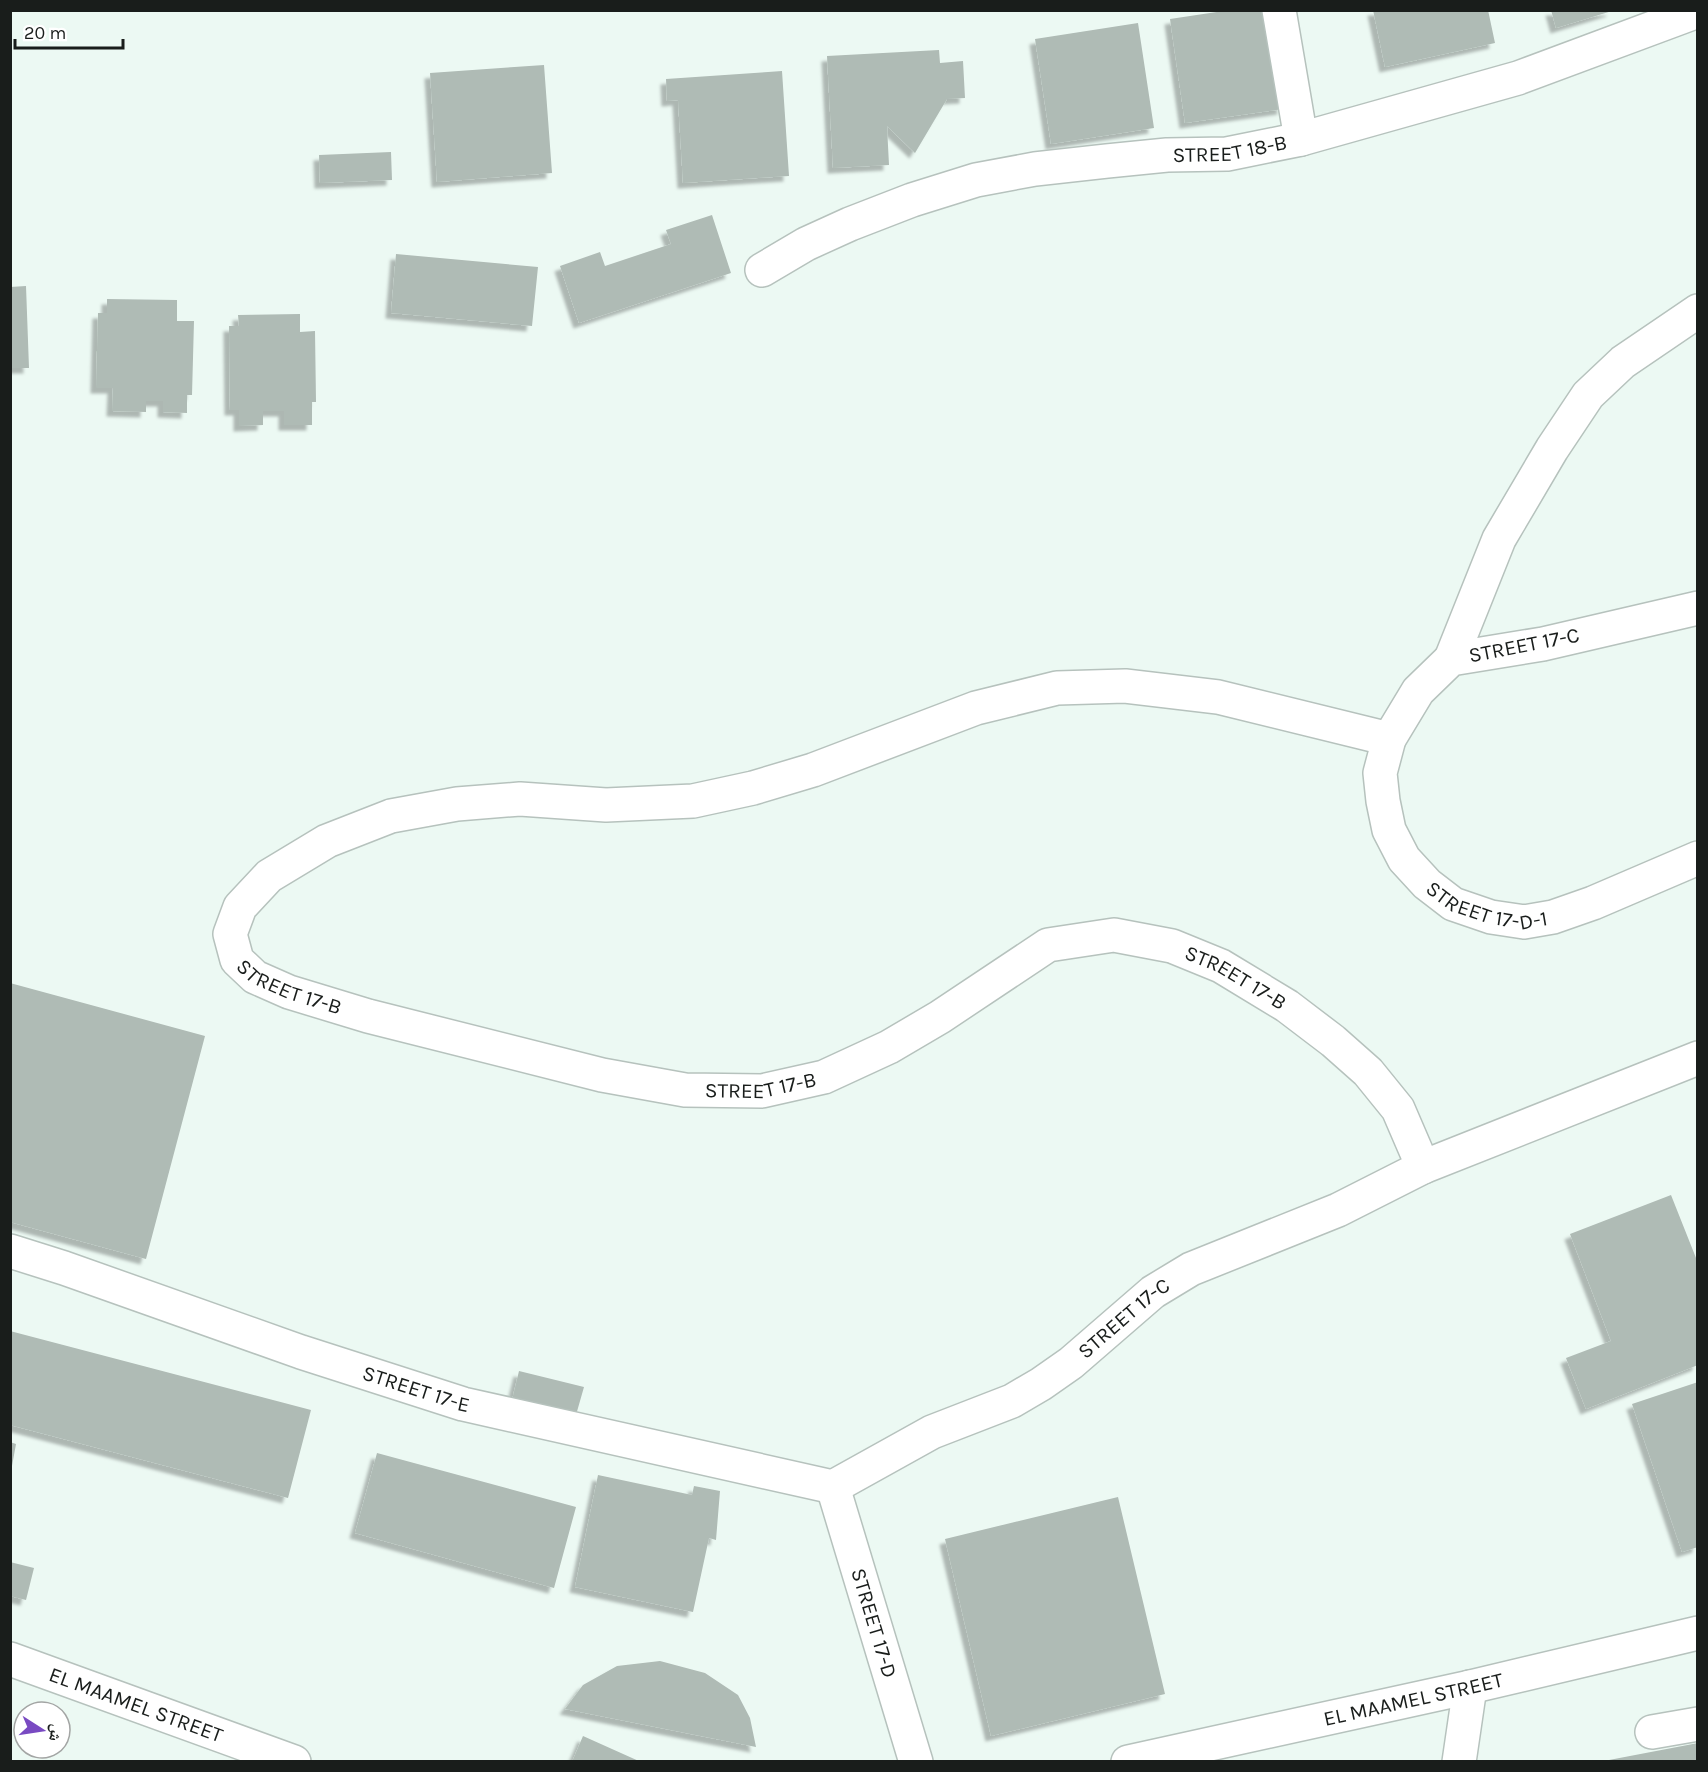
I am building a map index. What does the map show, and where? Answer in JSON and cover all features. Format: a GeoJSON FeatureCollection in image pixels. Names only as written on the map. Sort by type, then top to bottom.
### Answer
{"type":"FeatureCollection","features":[{"type":"Feature","properties":{"kind":"street"},"geometry":{"type":"LineString","coordinates":[[1279,10],[1301,139]]}},
{"type":"Feature","properties":{"kind":"street","name":"STREET 18-B"},"geometry":{"type":"LineString","coordinates":[[762,270],[806,244],[850,224],[912,200],[976,180],[1035,169],[1117,160],[1167,155],[1227,154],[1301,139],[1518,78],[1698,12]]}},
{"type":"Feature","properties":{"kind":"street"},"geometry":{"type":"LineString","coordinates":[[1451,659],[1499,539],[1552,449],[1588,395],[1623,362],[1698,311]]}},
{"type":"Feature","properties":{"kind":"street","name":"STREET 17-C"},"geometry":{"type":"LineString","coordinates":[[1389,739],[1418,691],[1451,659],[1543,644],[1698,608]]}},
{"type":"Feature","properties":{"kind":"street","name":"STREET 17-B"},"geometry":{"type":"LineString","coordinates":[[1389,739],[1218,696],[1125,686],[1057,688],[976,708],[813,770],[753,788],[693,801],[606,804],[520,799],[458,804],[391,816],[327,841],[269,876],[240,907],[230,934],[237,960],[255,977],[288,992],[368,1016],[602,1075],[685,1090],[762,1091],[824,1077],[889,1047],[930,1023],[1048,945],[1114,935],[1172,946],[1221,966],[1287,1006],[1334,1041],[1368,1072],[1398,1108],[1424,1167]]}},
{"type":"Feature","properties":{"kind":"street","name":"STREET 17-D-1"},"geometry":{"type":"LineString","coordinates":[[1389,739],[1380,773],[1389,830],[1404,859],[1427,884],[1453,904],[1491,917],[1524,922],[1553,917],[1593,903],[1698,858]]}},
{"type":"Feature","properties":{"kind":"street"},"geometry":{"type":"LineString","coordinates":[[1424,1167],[1698,1058]]}},
{"type":"Feature","properties":{"kind":"street","name":"STREET 17-C"},"geometry":{"type":"LineString","coordinates":[[833,1487],[932,1432],[1012,1401],[1041,1384],[1079,1357],[1153,1292],[1191,1269],[1338,1210],[1424,1167]]}},
{"type":"Feature","properties":{"kind":"street","name":"STREET 17-E"},"geometry":{"type":"LineString","coordinates":[[10,1251],[55,1264],[301,1352],[463,1404],[833,1487]]}},
{"type":"Feature","properties":{"kind":"street","name":"STREET 17-D"},"geometry":{"type":"LineString","coordinates":[[833,1487],[916,1761]]}},
{"type":"Feature","properties":{"kind":"street","name":"EL MAAMEL STREET"},"geometry":{"type":"LineString","coordinates":[[1128,1761],[1157,1758],[1470,1688],[1698,1633]]}},
{"type":"Feature","properties":{"kind":"street","name":"EL MAAMEL STREET"},"geometry":{"type":"LineString","coordinates":[[10,1659],[294,1761]]}},
{"type":"Feature","properties":{"kind":"street"},"geometry":{"type":"LineString","coordinates":[[1459,1761],[1470,1688]]}},
{"type":"Feature","properties":{"kind":"street"},"geometry":{"type":"LineString","coordinates":[[1652,1732],[1698,1724]]}},
{"type":"Feature","properties":{"kind":"building"},"geometry":{"type":"Polygon","coordinates":[[[1230,10],[1268,10],[1283,109],[1185,123],[1170,19],[1230,10]]]}},
{"type":"Feature","properties":{"kind":"building"},"geometry":{"type":"Polygon","coordinates":[[[1373,10],[1488,10],[1495,43],[1385,67],[1373,10]]]}},
{"type":"Feature","properties":{"kind":"building"},"geometry":{"type":"Polygon","coordinates":[[[1551,10],[1612,10],[1612,11],[1556,28],[1551,10]]]}},
{"type":"Feature","properties":{"kind":"building"},"geometry":{"type":"Polygon","coordinates":[[[1138,23],[1154,128],[1051,144],[1035,39],[1138,23]]]}},
{"type":"Feature","properties":{"kind":"building"},"geometry":{"type":"Polygon","coordinates":[[[939,50],[940,63],[963,61],[965,98],[947,99],[915,153],[887,126],[889,165],[833,168],[827,56],[939,50]]]}},
{"type":"Feature","properties":{"kind":"building"},"geometry":{"type":"Polygon","coordinates":[[[544,65],[552,173],[437,182],[430,73],[544,65]]]}},
{"type":"Feature","properties":{"kind":"building"},"geometry":{"type":"Polygon","coordinates":[[[782,71],[789,176],[683,183],[678,100],[667,101],[666,79],[782,71]]]}},
{"type":"Feature","properties":{"kind":"building"},"geometry":{"type":"Polygon","coordinates":[[[391,152],[392,180],[320,183],[319,155],[391,152]]]}},
{"type":"Feature","properties":{"kind":"building"},"geometry":{"type":"Polygon","coordinates":[[[712,215],[731,273],[579,323],[560,266],[600,252],[605,266],[671,244],[666,230],[712,215]]]}},
{"type":"Feature","properties":{"kind":"building"},"geometry":{"type":"Polygon","coordinates":[[[396,254],[538,267],[532,326],[391,313],[396,254]]]}},
{"type":"Feature","properties":{"kind":"building"},"geometry":{"type":"Polygon","coordinates":[[[26,286],[29,368],[10,368],[10,287],[26,286]]]}},
{"type":"Feature","properties":{"kind":"building"},"geometry":{"type":"Polygon","coordinates":[[[107,299],[177,300],[177,321],[194,321],[192,395],[187,395],[187,413],[163,412],[163,401],[146,401],[146,412],[112,411],[113,388],[96,388],[98,313],[107,313],[107,299]]]}},
{"type":"Feature","properties":{"kind":"building"},"geometry":{"type":"Polygon","coordinates":[[[300,314],[300,332],[315,331],[316,402],[312,402],[312,425],[284,425],[284,411],[263,411],[263,425],[239,426],[239,410],[230,410],[229,326],[239,326],[238,315],[300,314]]]}},
{"type":"Feature","properties":{"kind":"building"},"geometry":{"type":"Polygon","coordinates":[[[10,983],[205,1036],[146,1259],[10,1222],[10,983]]]}},
{"type":"Feature","properties":{"kind":"building"},"geometry":{"type":"Polygon","coordinates":[[[1671,1195],[1698,1263],[1698,1365],[1586,1409],[1566,1358],[1611,1341],[1570,1234],[1671,1195]]]}},
{"type":"Feature","properties":{"kind":"building"},"geometry":{"type":"Polygon","coordinates":[[[10,1331],[311,1410],[288,1498],[10,1425],[10,1331]]]}},
{"type":"Feature","properties":{"kind":"building"},"geometry":{"type":"Polygon","coordinates":[[[519,1371],[584,1387],[576,1415],[512,1400],[519,1371]]]}},
{"type":"Feature","properties":{"kind":"building"},"geometry":{"type":"Polygon","coordinates":[[[1698,1382],[1698,1547],[1682,1552],[1632,1404],[1698,1382]]]}},
{"type":"Feature","properties":{"kind":"building"},"geometry":{"type":"Polygon","coordinates":[[[10,1442],[16,1444],[12,1466],[10,1466],[10,1442]]]}},
{"type":"Feature","properties":{"kind":"building"},"geometry":{"type":"Polygon","coordinates":[[[377,1453],[576,1507],[554,1588],[355,1533],[377,1453]]]}},
{"type":"Feature","properties":{"kind":"building"},"geometry":{"type":"Polygon","coordinates":[[[598,1475],[692,1495],[694,1486],[720,1491],[716,1540],[709,1538],[693,1612],[575,1587],[598,1475]]]}},
{"type":"Feature","properties":{"kind":"building"},"geometry":{"type":"Polygon","coordinates":[[[1118,1497],[1165,1694],[991,1736],[945,1539],[1118,1497]]]}},
{"type":"Feature","properties":{"kind":"building"},"geometry":{"type":"Polygon","coordinates":[[[10,1562],[34,1568],[26,1600],[10,1596],[10,1562]]]}},
{"type":"Feature","properties":{"kind":"building"},"geometry":{"type":"Polygon","coordinates":[[[660,1661],[705,1673],[738,1695],[750,1718],[756,1747],[565,1709],[583,1685],[617,1666],[660,1661]]]}},
{"type":"Feature","properties":{"kind":"building"},"geometry":{"type":"Polygon","coordinates":[[[583,1736],[641,1762],[572,1762],[583,1736]]]}},
{"type":"Feature","properties":{"kind":"building"},"geometry":{"type":"Polygon","coordinates":[[[1698,1743],[1698,1762],[1609,1762],[1609,1760],[1698,1743]]]}}]}
